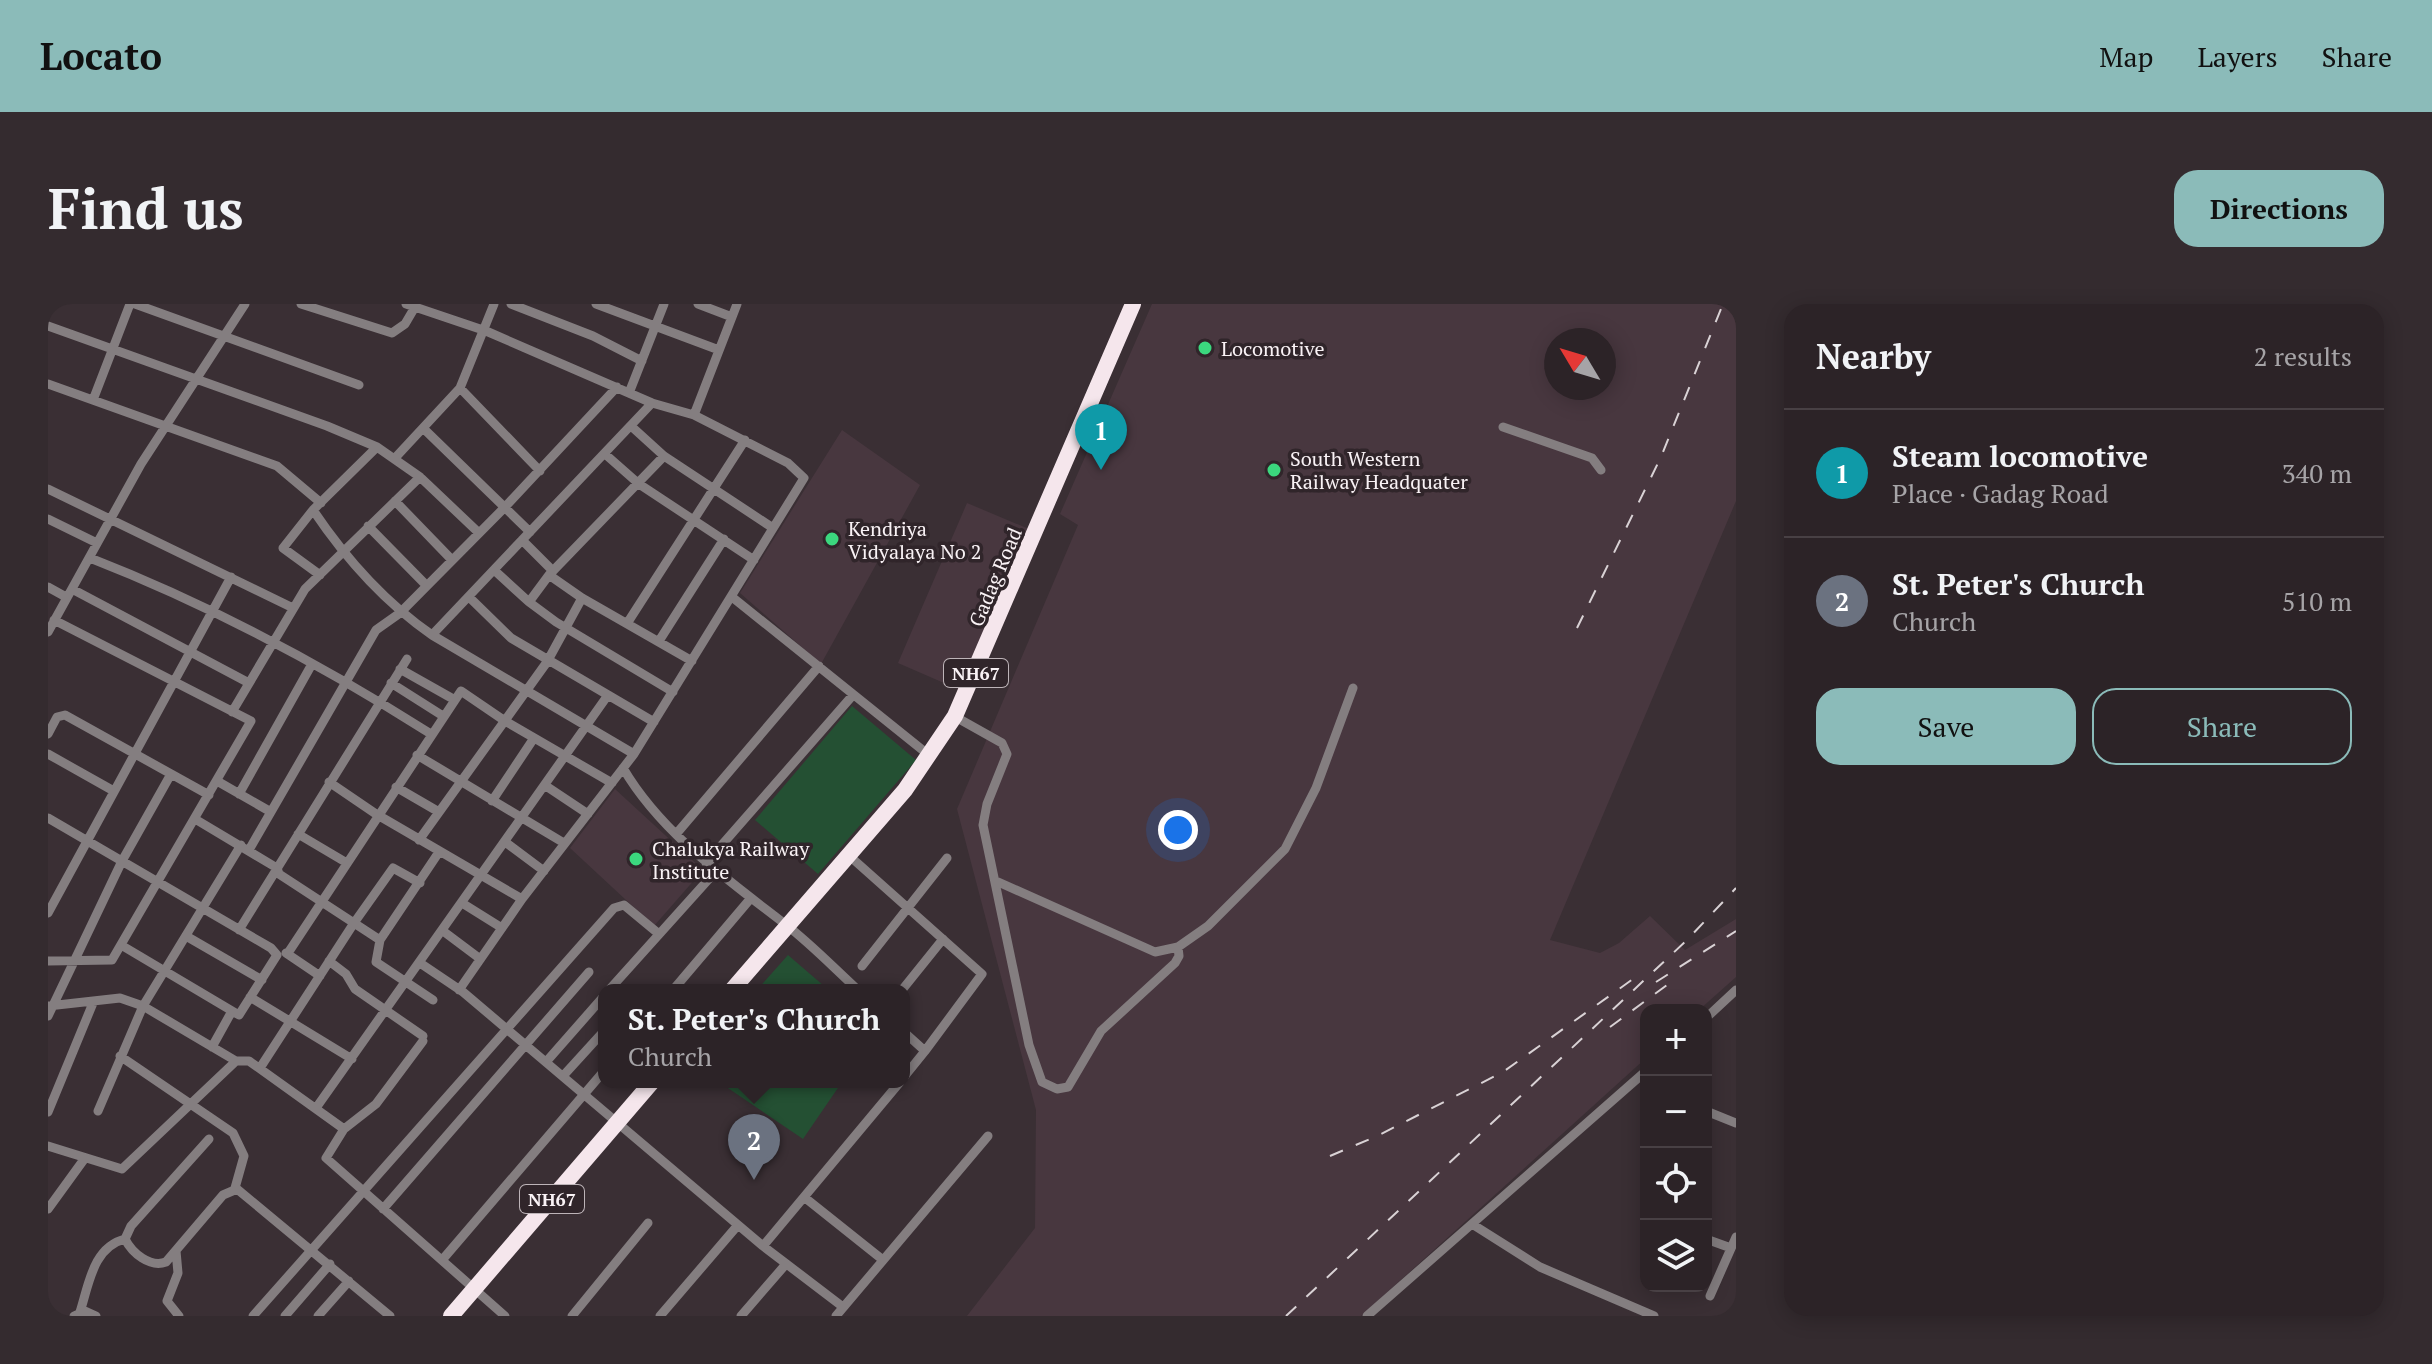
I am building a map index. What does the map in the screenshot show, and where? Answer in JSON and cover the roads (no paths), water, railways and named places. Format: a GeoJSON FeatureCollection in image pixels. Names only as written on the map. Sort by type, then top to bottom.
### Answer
{"type":"FeatureCollection","features":[{"type":"Feature","properties":{"kind":"highway","name":"Gadag Road"},"geometry":{"type":"LineString","coordinates":[[747,984],[930,756],[969,690],[1133,304]]}},
{"type":"Feature","properties":{"kind":"highway","name":"Gadag Road"},"geometry":{"type":"LineString","coordinates":[[738,984],[911,794],[961,720],[1141,304]]}},
{"type":"Feature","properties":{"kind":"highway","name":"NH67"},"geometry":{"type":"LineString","coordinates":[[622,1124],[648,1088]]}},
{"type":"Feature","properties":{"kind":"highway","name":"NH67"},"geometry":{"type":"LineString","coordinates":[[451,1316],[478,1291],[656,1088]]}},
{"type":"Feature","properties":{"kind":"highway","name":"NH67"},"geometry":{"type":"LineString","coordinates":[[461,1316],[478,1291]]}},
{"type":"Feature","properties":{"kind":"street"},"geometry":{"type":"LineString","coordinates":[[93,400],[132,304],[359,385]]}},
{"type":"Feature","properties":{"kind":"street"},"geometry":{"type":"LineString","coordinates":[[48,961],[112,960],[251,721],[50,627],[111,517],[245,304]]}},
{"type":"Feature","properties":{"kind":"street"},"geometry":{"type":"LineString","coordinates":[[301,304],[392,333],[405,324],[411,306],[486,331],[652,403],[694,415],[788,463],[804,478],[634,754],[522,899],[459,990]]}},
{"type":"Feature","properties":{"kind":"street"},"geometry":{"type":"LineString","coordinates":[[395,458],[460,388],[486,331],[494,304]]}},
{"type":"Feature","properties":{"kind":"street"},"geometry":{"type":"LineString","coordinates":[[511,304],[593,336],[642,361]]}},
{"type":"Feature","properties":{"kind":"street"},"geometry":{"type":"LineString","coordinates":[[596,304],[719,350]]}},
{"type":"Feature","properties":{"kind":"street"},"geometry":{"type":"LineString","coordinates":[[629,393],[664,304]]}},
{"type":"Feature","properties":{"kind":"street"},"geometry":{"type":"LineString","coordinates":[[698,304],[732,317]]}},
{"type":"Feature","properties":{"kind":"street"},"geometry":{"type":"LineString","coordinates":[[694,415],[737,304]]}},
{"type":"Feature","properties":{"kind":"street"},"geometry":{"type":"LineString","coordinates":[[48,326],[377,447],[420,477],[479,533]]}},
{"type":"Feature","properties":{"kind":"street"},"geometry":{"type":"LineString","coordinates":[[48,384],[284,469],[317,506],[341,552],[400,613],[525,692],[634,754]]}},
{"type":"Feature","properties":{"kind":"street"},"geometry":{"type":"LineString","coordinates":[[98,1111],[143,1006],[203,909],[271,812],[376,630],[400,613],[540,471],[617,387]]}},
{"type":"Feature","properties":{"kind":"street"},"geometry":{"type":"LineString","coordinates":[[460,388],[540,471]]}},
{"type":"Feature","properties":{"kind":"street"},"geometry":{"type":"LineString","coordinates":[[432,635],[652,403]]}},
{"type":"Feature","properties":{"kind":"street"},"geometry":{"type":"LineString","coordinates":[[631,426],[664,456],[773,528]]}},
{"type":"Feature","properties":{"kind":"street"},"geometry":{"type":"LineString","coordinates":[[1503,427],[1592,458],[1601,470]]}},
{"type":"Feature","properties":{"kind":"street"},"geometry":{"type":"LineString","coordinates":[[424,429],[530,532]]}},
{"type":"Feature","properties":{"kind":"street"},"geometry":{"type":"LineString","coordinates":[[628,622],[745,440]]}},
{"type":"Feature","properties":{"kind":"street"},"geometry":{"type":"LineString","coordinates":[[320,575],[283,548],[317,506],[377,447]]}},
{"type":"Feature","properties":{"kind":"street"},"geometry":{"type":"LineString","coordinates":[[605,454],[639,484],[754,560]]}},
{"type":"Feature","properties":{"kind":"street"},"geometry":{"type":"LineString","coordinates":[[529,602],[551,573],[664,456]]}},
{"type":"Feature","properties":{"kind":"street"},"geometry":{"type":"LineString","coordinates":[[232,712],[291,607],[341,552],[420,477]]}},
{"type":"Feature","properties":{"kind":"street"},"geometry":{"type":"LineString","coordinates":[[48,489],[291,607]]}},
{"type":"Feature","properties":{"kind":"street"},"geometry":{"type":"LineString","coordinates":[[395,501],[452,560]]}},
{"type":"Feature","properties":{"kind":"street"},"geometry":{"type":"LineString","coordinates":[[48,519],[97,543]]}},
{"type":"Feature","properties":{"kind":"street"},"geometry":{"type":"LineString","coordinates":[[368,526],[426,585]]}},
{"type":"Feature","properties":{"kind":"street"},"geometry":{"type":"LineString","coordinates":[[659,641],[724,539]]}},
{"type":"Feature","properties":{"kind":"street"},"geometry":{"type":"LineString","coordinates":[[522,540],[551,573],[582,598],[692,661]]}},
{"type":"Feature","properties":{"kind":"street"},"geometry":{"type":"LineString","coordinates":[[90,558],[147,579],[345,681],[431,734]]}},
{"type":"Feature","properties":{"kind":"street"},"geometry":{"type":"LineString","coordinates":[[494,570],[529,602],[566,629],[673,692]]}},
{"type":"Feature","properties":{"kind":"street"},"geometry":{"type":"LineString","coordinates":[[48,913],[85,839],[231,577]]}},
{"type":"Feature","properties":{"kind":"street"},"geometry":{"type":"LineString","coordinates":[[48,587],[69,593],[189,650],[249,683]]}},
{"type":"Feature","properties":{"kind":"street"},"geometry":{"type":"LineString","coordinates":[[469,597],[511,638],[547,662],[654,722]]}},
{"type":"Feature","properties":{"kind":"street"},"geometry":{"type":"LineString","coordinates":[[732,597],[930,756]]}},
{"type":"Feature","properties":{"kind":"street"},"geometry":{"type":"LineString","coordinates":[[419,840],[547,662],[582,598]]}},
{"type":"Feature","properties":{"kind":"street"},"geometry":{"type":"LineString","coordinates":[[239,930],[407,659]]}},
{"type":"Feature","properties":{"kind":"street"},"geometry":{"type":"LineString","coordinates":[[239,794],[312,664]]}},
{"type":"Feature","properties":{"kind":"street"},"geometry":{"type":"LineString","coordinates":[[677,833],[819,666]]}},
{"type":"Feature","properties":{"kind":"street"},"geometry":{"type":"LineString","coordinates":[[400,669],[455,700]]}},
{"type":"Feature","properties":{"kind":"street"},"geometry":{"type":"LineString","coordinates":[[391,683],[443,716]]}},
{"type":"Feature","properties":{"kind":"street"},"geometry":{"type":"LineString","coordinates":[[996,881],[1155,952],[1178,947],[1208,926],[1285,849],[1316,788],[1353,688]]}},
{"type":"Feature","properties":{"kind":"street"},"geometry":{"type":"LineString","coordinates":[[288,953],[376,814],[461,691],[505,721],[612,783]]}},
{"type":"Feature","properties":{"kind":"street"},"geometry":{"type":"LineString","coordinates":[[316,1108],[608,695]]}},
{"type":"Feature","properties":{"kind":"street"},"geometry":{"type":"LineString","coordinates":[[706,863],[853,695]]}},
{"type":"Feature","properties":{"kind":"street"},"geometry":{"type":"LineString","coordinates":[[48,734],[61,714],[209,795]]}},
{"type":"Feature","properties":{"kind":"street"},"geometry":{"type":"LineString","coordinates":[[961,720],[1002,743],[1007,754],[984,814],[1031,1054],[1038,1075],[1050,1087],[1063,1089],[1073,1082],[1101,1031],[1175,963],[1179,956],[1178,947]]}},
{"type":"Feature","properties":{"kind":"street"},"geometry":{"type":"LineString","coordinates":[[492,801],[534,738]]}},
{"type":"Feature","properties":{"kind":"street"},"geometry":{"type":"LineString","coordinates":[[48,754],[112,790]]}},
{"type":"Feature","properties":{"kind":"street"},"geometry":{"type":"LineString","coordinates":[[417,755],[564,843]]}},
{"type":"Feature","properties":{"kind":"street"},"geometry":{"type":"LineString","coordinates":[[623,768],[638,793],[706,863],[790,928],[851,984]]}},
{"type":"Feature","properties":{"kind":"street"},"geometry":{"type":"LineString","coordinates":[[48,1016],[50,1006],[122,861],[171,774]]}},
{"type":"Feature","properties":{"kind":"street"},"geometry":{"type":"LineString","coordinates":[[217,781],[271,812]]}},
{"type":"Feature","properties":{"kind":"street"},"geometry":{"type":"LineString","coordinates":[[329,782],[376,814],[522,899]]}},
{"type":"Feature","properties":{"kind":"street"},"geometry":{"type":"LineString","coordinates":[[546,786],[588,814]]}},
{"type":"Feature","properties":{"kind":"street"},"geometry":{"type":"LineString","coordinates":[[396,787],[439,812]]}},
{"type":"Feature","properties":{"kind":"street"},"geometry":{"type":"LineString","coordinates":[[195,819],[245,847],[321,903],[380,940]]}},
{"type":"Feature","properties":{"kind":"street"},"geometry":{"type":"LineString","coordinates":[[49,822],[85,839],[275,951],[288,953],[320,976]]}},
{"type":"Feature","properties":{"kind":"street"},"geometry":{"type":"LineString","coordinates":[[298,834],[347,863]]}},
{"type":"Feature","properties":{"kind":"street"},"geometry":{"type":"LineString","coordinates":[[505,842],[544,871]]}},
{"type":"Feature","properties":{"kind":"street"},"geometry":{"type":"LineString","coordinates":[[433,1000],[376,962],[380,940],[439,852]]}},
{"type":"Feature","properties":{"kind":"street"},"geometry":{"type":"LineString","coordinates":[[862,966],[947,858]]}},
{"type":"Feature","properties":{"kind":"street"},"geometry":{"type":"LineString","coordinates":[[854,860],[978,969],[982,977],[949,1013],[910,1070]]}},
{"type":"Feature","properties":{"kind":"street"},"geometry":{"type":"LineString","coordinates":[[260,1068],[393,868],[420,883]]}},
{"type":"Feature","properties":{"kind":"street"},"geometry":{"type":"LineString","coordinates":[[614,984],[716,871]]}},
{"type":"Feature","properties":{"kind":"street"},"geometry":{"type":"LineString","coordinates":[[678,984],[751,898]]}},
{"type":"Feature","properties":{"kind":"street"},"geometry":{"type":"LineString","coordinates":[[462,903],[502,928]]}},
{"type":"Feature","properties":{"kind":"street"},"geometry":{"type":"LineString","coordinates":[[253,1316],[505,1028],[618,905],[629,908],[659,934]]}},
{"type":"Feature","properties":{"kind":"street"},"geometry":{"type":"LineString","coordinates":[[443,931],[479,958]]}},
{"type":"Feature","properties":{"kind":"street"},"geometry":{"type":"LineString","coordinates":[[186,936],[262,980]]}},
{"type":"Feature","properties":{"kind":"street"},"geometry":{"type":"LineString","coordinates":[[907,984],[943,939]]}},
{"type":"Feature","properties":{"kind":"street"},"geometry":{"type":"LineString","coordinates":[[121,945],[239,1015],[276,959],[275,951]]}},
{"type":"Feature","properties":{"kind":"street"},"geometry":{"type":"LineString","coordinates":[[329,961],[346,974],[355,989],[423,1038],[376,1104],[344,1129],[326,1158],[505,1316]]}},
{"type":"Feature","properties":{"kind":"street"},"geometry":{"type":"LineString","coordinates":[[420,963],[459,990],[622,1124],[763,1246],[843,1307]]}},
{"type":"Feature","properties":{"kind":"street"},"geometry":{"type":"LineString","coordinates":[[383,1209],[589,972]]}},
{"type":"Feature","properties":{"kind":"street"},"geometry":{"type":"LineString","coordinates":[[1712,1012],[1736,990]]}},
{"type":"Feature","properties":{"kind":"street"},"geometry":{"type":"LineString","coordinates":[[250,997],[352,1059]]}},
{"type":"Feature","properties":{"kind":"street"},"geometry":{"type":"LineString","coordinates":[[50,1006],[120,998],[143,1006],[236,1061],[249,1061],[344,1129]]}},
{"type":"Feature","properties":{"kind":"street"},"geometry":{"type":"LineString","coordinates":[[48,1112],[93,1003]]}},
{"type":"Feature","properties":{"kind":"street"},"geometry":{"type":"LineString","coordinates":[[546,1062],[598,1003]]}},
{"type":"Feature","properties":{"kind":"street"},"geometry":{"type":"LineString","coordinates":[[212,1047],[232,1011]]}},
{"type":"Feature","properties":{"kind":"street"},"geometry":{"type":"LineString","coordinates":[[910,1037],[925,1051]]}},
{"type":"Feature","properties":{"kind":"street"},"geometry":{"type":"LineString","coordinates":[[563,1076],[598,1038]]}},
{"type":"Feature","properties":{"kind":"street"},"geometry":{"type":"LineString","coordinates":[[120,1056],[239,1139],[244,1156],[235,1188],[223,1195],[166,1262],[157,1265],[135,1252],[125,1239]]}},
{"type":"Feature","properties":{"kind":"street"},"geometry":{"type":"LineString","coordinates":[[48,1146],[122,1169],[236,1061]]}},
{"type":"Feature","properties":{"kind":"street"},"geometry":{"type":"LineString","coordinates":[[1367,1316],[1640,1076]]}},
{"type":"Feature","properties":{"kind":"street"},"geometry":{"type":"LineString","coordinates":[[443,1259],[598,1078]]}},
{"type":"Feature","properties":{"kind":"street"},"geometry":{"type":"LineString","coordinates":[[763,1246],[895,1088]]}},
{"type":"Feature","properties":{"kind":"street"},"geometry":{"type":"LineString","coordinates":[[1712,1113],[1736,1123]]}},
{"type":"Feature","properties":{"kind":"street"},"geometry":{"type":"LineString","coordinates":[[836,1316],[988,1136]]}},
{"type":"Feature","properties":{"kind":"street"},"geometry":{"type":"LineString","coordinates":[[125,1239],[131,1226],[209,1139]]}},
{"type":"Feature","properties":{"kind":"street"},"geometry":{"type":"LineString","coordinates":[[48,1209],[85,1158]]}},
{"type":"Feature","properties":{"kind":"street"},"geometry":{"type":"LineString","coordinates":[[235,1188],[312,1247],[389,1316]]}},
{"type":"Feature","properties":{"kind":"street"},"geometry":{"type":"LineString","coordinates":[[804,1197],[883,1260]]}},
{"type":"Feature","properties":{"kind":"street"},"geometry":{"type":"LineString","coordinates":[[572,1316],[648,1223]]}},
{"type":"Feature","properties":{"kind":"street"},"geometry":{"type":"LineString","coordinates":[[1472,1224],[1540,1267],[1654,1316]]}},
{"type":"Feature","properties":{"kind":"street"},"geometry":{"type":"LineString","coordinates":[[660,1316],[738,1225]]}},
{"type":"Feature","properties":{"kind":"street"},"geometry":{"type":"LineString","coordinates":[[1710,1296],[1736,1237]]}},
{"type":"Feature","properties":{"kind":"street"},"geometry":{"type":"LineString","coordinates":[[96,1316],[77,1314],[100,1255],[112,1242],[125,1239]]}},
{"type":"Feature","properties":{"kind":"street"},"geometry":{"type":"LineString","coordinates":[[1712,1241],[1731,1248]]}},
{"type":"Feature","properties":{"kind":"street"},"geometry":{"type":"LineString","coordinates":[[176,1251],[178,1273],[167,1301],[179,1316]]}},
{"type":"Feature","properties":{"kind":"street"},"geometry":{"type":"LineString","coordinates":[[285,1316],[330,1264]]}},
{"type":"Feature","properties":{"kind":"street"},"geometry":{"type":"LineString","coordinates":[[741,1316],[786,1264]]}},
{"type":"Feature","properties":{"kind":"street"},"geometry":{"type":"LineString","coordinates":[[318,1316],[349,1281]]}},
{"type":"Feature","properties":{"kind":"railway"},"geometry":{"type":"LineString","coordinates":[[1577,628],[1661,457],[1723,304]]}},
{"type":"Feature","properties":{"kind":"railway"},"geometry":{"type":"LineString","coordinates":[[1286,1316],[1687,940],[1736,888]]}},
{"type":"Feature","properties":{"kind":"railway"},"geometry":{"type":"LineString","coordinates":[[1656,982],[1736,931]]}},
{"type":"Feature","properties":{"kind":"railway"},"geometry":{"type":"LineString","coordinates":[[1330,1156],[1377,1136],[1503,1072],[1633,979]]}},
{"type":"Feature","properties":{"kind":"railway"},"geometry":{"type":"LineString","coordinates":[[1610,1027],[1671,982]]}},
{"type":"Feature","properties":{"kind":"place","name":"Locomotive"},"geometry":{"type":"Point","coordinates":[1205,348]}},
{"type":"Feature","properties":{"kind":"place","name":"Steam locomotive"},"geometry":{"type":"Point","coordinates":[1101,470]}},
{"type":"Feature","properties":{"kind":"place","name":"South Western Railway Headquater"},"geometry":{"type":"Point","coordinates":[1274,470]}},
{"type":"Feature","properties":{"kind":"place","name":"Kendriya Vidyalaya No 2"},"geometry":{"type":"Point","coordinates":[832,539]}},
{"type":"Feature","properties":{"kind":"place","name":"Chalukya Railway Institute"},"geometry":{"type":"Point","coordinates":[636,859]}},
{"type":"Feature","properties":{"kind":"place","name":"St. Peter's Church"},"geometry":{"type":"Point","coordinates":[754,1180]}}]}
